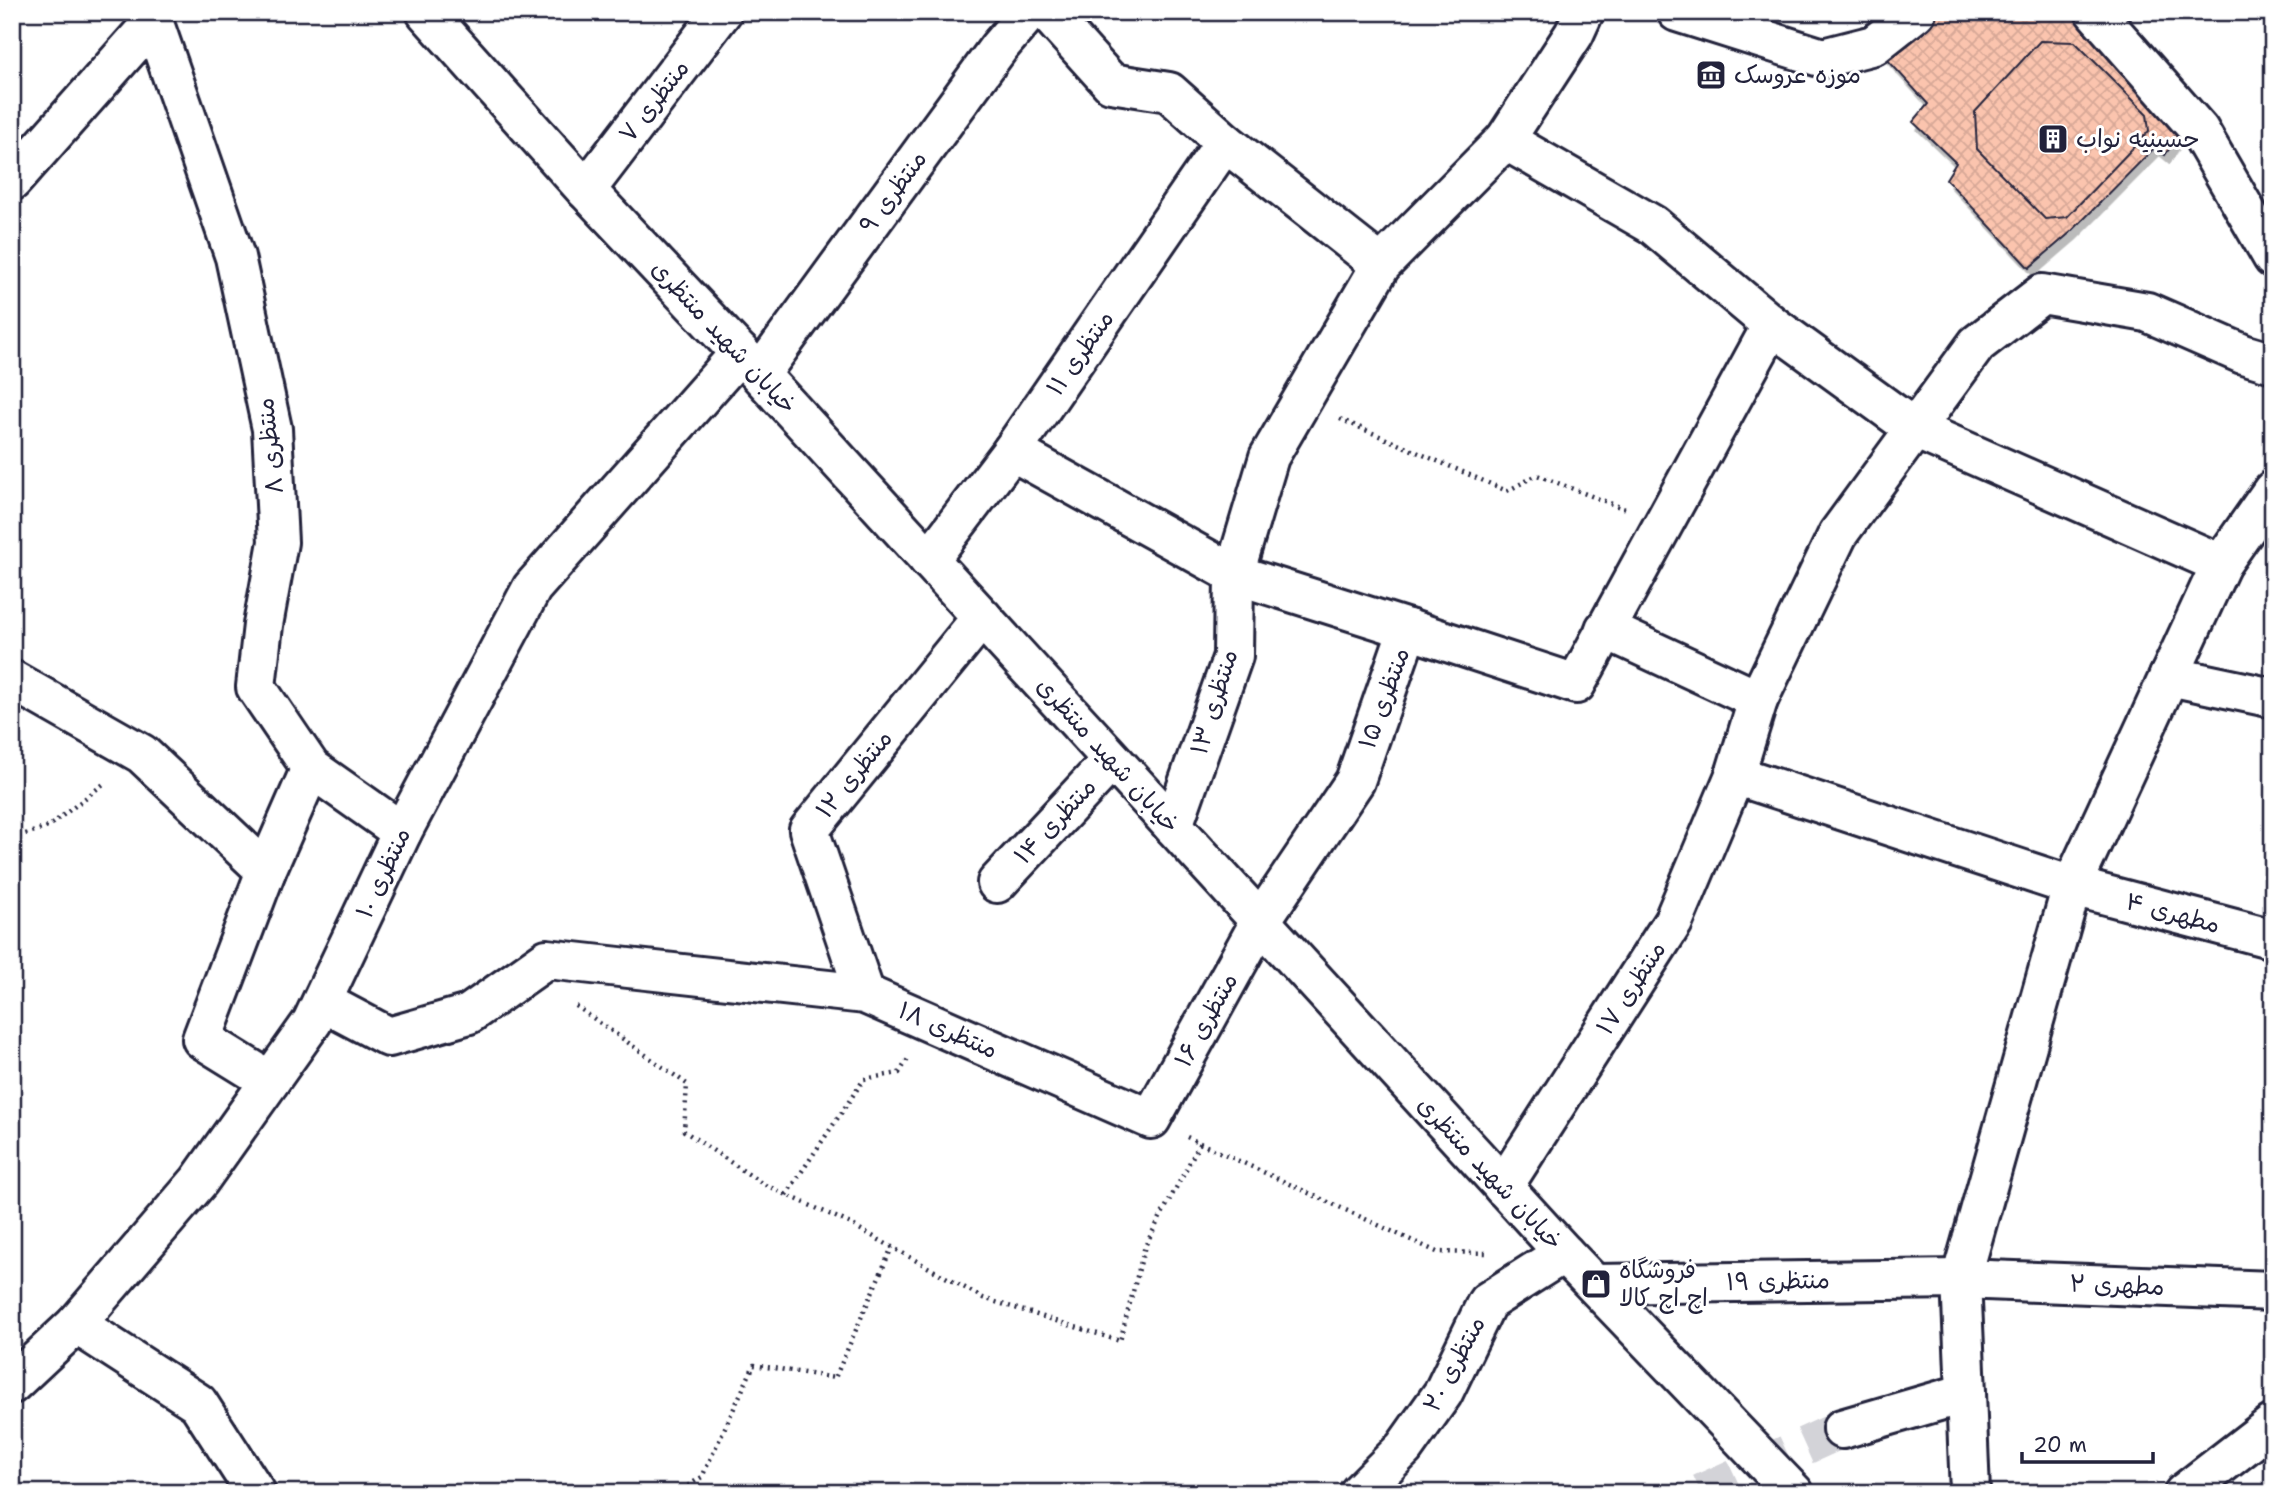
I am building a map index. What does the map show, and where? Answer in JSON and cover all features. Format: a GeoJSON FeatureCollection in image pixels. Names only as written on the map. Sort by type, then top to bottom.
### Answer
{"type":"FeatureCollection","features":[{"type":"Feature","properties":{"kind":"street","name":"خیابان شهید منتظری"},"geometry":{"type":"LineString","coordinates":[[426,12],[586,190],[750,364],[1503,1187],[1794,1493]]}},
{"type":"Feature","properties":{"kind":"street","name":"منتظری ۷"},"geometry":{"type":"LineString","coordinates":[[586,190],[722,12]]}},
{"type":"Feature","properties":{"kind":"street","name":"منتظری ۹"},"geometry":{"type":"LineString","coordinates":[[750,364],[1030,12]]}},
{"type":"Feature","properties":{"kind":"street"},"geometry":{"type":"LineString","coordinates":[[1047,12],[1111,83],[1169,92],[1225,142],[1381,265]]}},
{"type":"Feature","properties":{"kind":"street","name":"منتظری ۱۳"},"geometry":{"type":"LineString","coordinates":[[1173,827],[1233,656],[1234,574],[1269,457],[1381,265],[1505,140],[1574,34],[1584,12]]}},
{"type":"Feature","properties":{"kind":"street"},"geometry":{"type":"LineString","coordinates":[[1677,12],[1824,58],[1874,44],[1916,12]]}},
{"type":"Feature","properties":{"kind":"street"},"geometry":{"type":"LineString","coordinates":[[2095,12],[2199,130],[2273,258]]}},
{"type":"Feature","properties":{"kind":"street"},"geometry":{"type":"LineString","coordinates":[[12,181],[151,18]]}},
{"type":"Feature","properties":{"kind":"street","name":"منتظری ۸"},"geometry":{"type":"LineString","coordinates":[[151,18],[235,257],[272,429],[278,542],[263,625],[256,687],[311,768],[402,832]]}},
{"type":"Feature","properties":{"kind":"street"},"geometry":{"type":"LineString","coordinates":[[1505,140],[1653,225],[1772,325],[1915,429],[2221,564]]}},
{"type":"Feature","properties":{"kind":"street","name":"منتظری ۱۱"},"geometry":{"type":"LineString","coordinates":[[929,560],[1012,451],[1225,142]]}},
{"type":"Feature","properties":{"kind":"street","name":"منتظری ۱۷"},"geometry":{"type":"LineString","coordinates":[[1503,1187],[1673,922],[1735,775],[1758,700],[1838,534],[1977,344],[2042,294],[2147,312],[2243,354],[2273,363]]}},
{"type":"Feature","properties":{"kind":"street"},"geometry":{"type":"LineString","coordinates":[[1409,629],[1576,684],[1772,325]]}},
{"type":"Feature","properties":{"kind":"street","name":"منتظری ۱۰"},"geometry":{"type":"LineString","coordinates":[[12,1384],[76,1324],[199,1181],[312,1023],[402,832],[532,588],[750,364]]}},
{"type":"Feature","properties":{"kind":"street","name":"منتظری ۱۵"},"geometry":{"type":"LineString","coordinates":[[1012,451],[1234,574],[1409,629],[1354,781],[1260,922]]}},
{"type":"Feature","properties":{"kind":"street"},"geometry":{"type":"LineString","coordinates":[[1970,1493],[1961,1279],[2072,886],[2221,564],[2273,490]]}},
{"type":"Feature","properties":{"kind":"street","name":"منتظری ۱۲"},"geometry":{"type":"LineString","coordinates":[[865,993],[809,830],[982,617]]}},
{"type":"Feature","properties":{"kind":"street"},"geometry":{"type":"LineString","coordinates":[[1605,629],[1758,700]]}},
{"type":"Feature","properties":{"kind":"street"},"geometry":{"type":"LineString","coordinates":[[2169,677],[2273,698]]}},
{"type":"Feature","properties":{"kind":"street"},"geometry":{"type":"LineString","coordinates":[[12,680],[142,754],[266,871]]}},
{"type":"Feature","properties":{"kind":"street","name":"منتظری ۱۴"},"geometry":{"type":"LineString","coordinates":[[997,883],[1112,760]]}},
{"type":"Feature","properties":{"kind":"street"},"geometry":{"type":"LineString","coordinates":[[270,1081],[202,1039],[266,871],[311,768]]}},
{"type":"Feature","properties":{"kind":"street","name":"مطهری ۴"},"geometry":{"type":"LineString","coordinates":[[1735,775],[2072,886],[2273,939]]}},
{"type":"Feature","properties":{"kind":"street","name":"منتظری ۱۶"},"geometry":{"type":"LineString","coordinates":[[1151,1119],[1260,922]]}},
{"type":"Feature","properties":{"kind":"street","name":"منتظری ۱۸"},"geometry":{"type":"LineString","coordinates":[[323,1002],[389,1037],[469,1014],[547,959],[865,993],[1151,1119]]}},
{"type":"Feature","properties":{"kind":"street","name":"منتظری ۲۰"},"geometry":{"type":"LineString","coordinates":[[1359,1493],[1404,1448],[1443,1393],[1487,1302],[1564,1253]]}},
{"type":"Feature","properties":{"kind":"street","name":"منتظری ۱۹"},"geometry":{"type":"LineString","coordinates":[[1595,1284],[1961,1279]]}},
{"type":"Feature","properties":{"kind":"street","name":"مطهری ۲"},"geometry":{"type":"LineString","coordinates":[[1961,1279],[2273,1292]]}},
{"type":"Feature","properties":{"kind":"street"},"geometry":{"type":"LineString","coordinates":[[76,1324],[198,1404],[256,1493]]}},
{"type":"Feature","properties":{"kind":"street"},"geometry":{"type":"LineString","coordinates":[[1842,1429],[1966,1393]]}},
{"type":"Feature","properties":{"kind":"street"},"geometry":{"type":"LineString","coordinates":[[2184,1493],[2273,1424]]}},
{"type":"Feature","properties":{"kind":"path"},"geometry":{"type":"LineString","coordinates":[[1301,402],[1507,491],[1537,475],[1663,523]]}},
{"type":"Feature","properties":{"kind":"path"},"geometry":{"type":"LineString","coordinates":[[12,838],[48,827],[142,754]]}},
{"type":"Feature","properties":{"kind":"path"},"geometry":{"type":"LineString","coordinates":[[527,973],[687,1084],[684,1131],[763,1184],[849,1223],[983,1298],[1120,1341],[1145,1246],[1200,1143]]}},
{"type":"Feature","properties":{"kind":"path"},"geometry":{"type":"LineString","coordinates":[[786,1195],[864,1079],[899,1073],[932,1023]]}},
{"type":"Feature","properties":{"kind":"path"},"geometry":{"type":"LineString","coordinates":[[1151,1119],[1437,1252],[1488,1253]]}},
{"type":"Feature","properties":{"kind":"path"},"geometry":{"type":"LineString","coordinates":[[677,1493],[702,1477],[754,1365],[835,1378],[892,1247]]}},
{"type":"Feature","properties":{"kind":"building","name":"حسینیه نواب"},"geometry":{"type":"Polygon","coordinates":[[[1920,12],[2095,12],[2181,131],[2165,155],[2155,147],[2072,231],[2029,268],[1946,179],[1956,163],[1913,122],[1928,104],[1874,45],[1920,12]]]}},
{"type":"Feature","properties":{"kind":"building"},"geometry":{"type":"Polygon","coordinates":[[[2040,41],[2075,42],[2147,114],[2149,131],[2067,217],[2045,219],[1977,149],[1975,112],[2040,41]]]}},
{"type":"Feature","properties":{"kind":"tunnel"},"geometry":{"type":"LineString","coordinates":[[1701,1493],[1842,1429]]}},
{"type":"Feature","properties":{"kind":"place","name":"موزه عروسک"},"geometry":{"type":"Point","coordinates":[1711,75]}},
{"type":"Feature","properties":{"kind":"place","name":"حسینیه نواب"},"geometry":{"type":"Point","coordinates":[2053,139]}},
{"type":"Feature","properties":{"kind":"place","name":"فروشگاه اچ اچ کالا"},"geometry":{"type":"Point","coordinates":[1596,1284]}}]}
